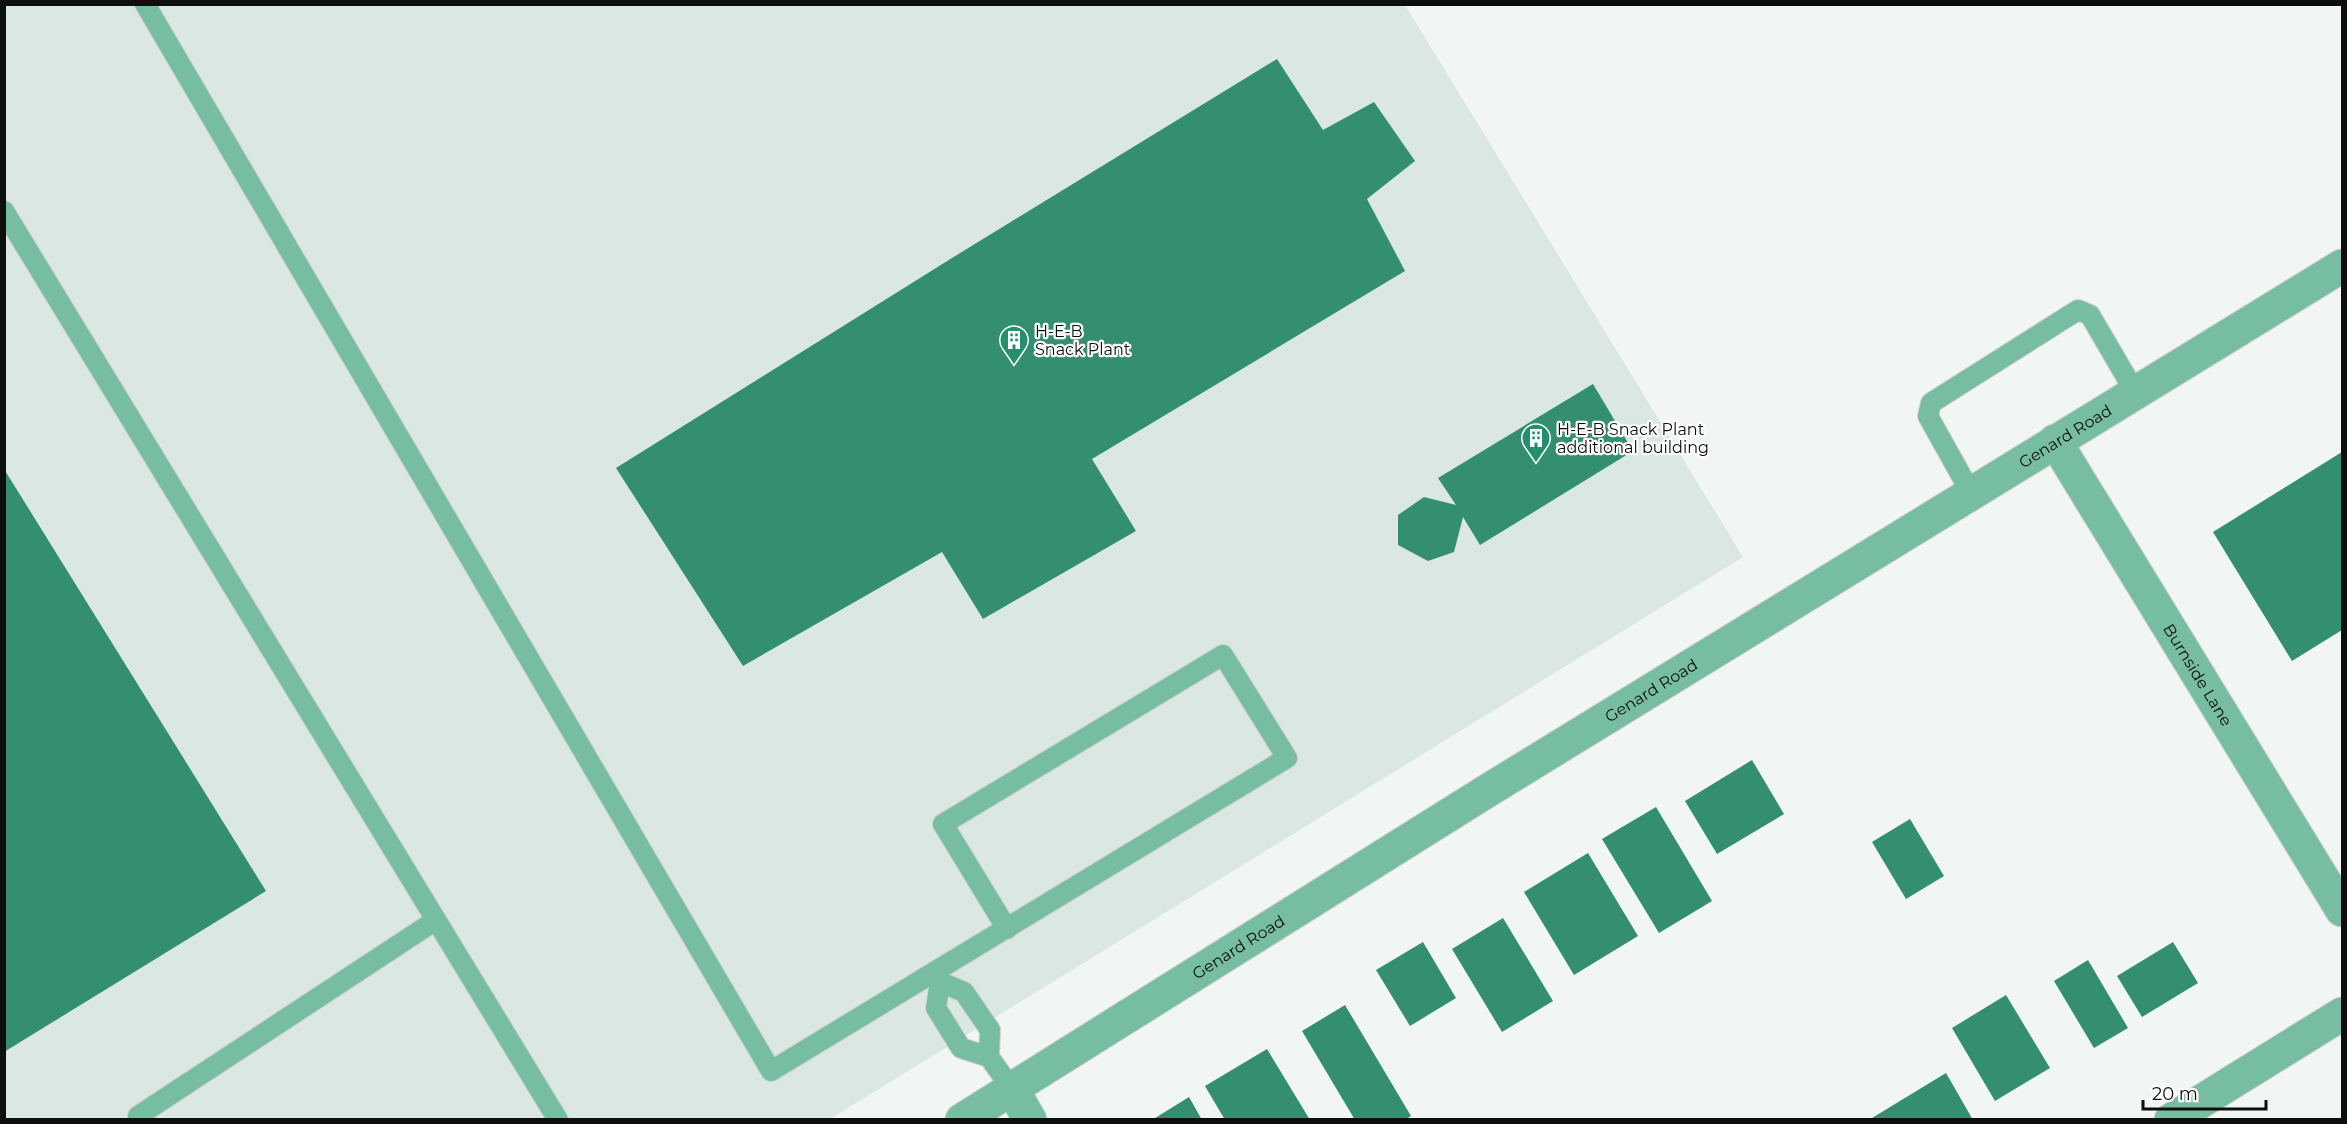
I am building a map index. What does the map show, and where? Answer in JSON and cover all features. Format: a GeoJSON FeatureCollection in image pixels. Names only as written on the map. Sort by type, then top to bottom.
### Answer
{"type":"FeatureCollection","features":[{"type":"Feature","properties":{"kind":"street","name":"Genard Road"},"geometry":{"type":"LineString","coordinates":[[962,1119],[1487,791],[2343,266]]}},
{"type":"Feature","properties":{"kind":"street","name":"Burnside Lane"},"geometry":{"type":"LineString","coordinates":[[2055,441],[2343,910]]}},
{"type":"Feature","properties":{"kind":"street"},"geometry":{"type":"LineString","coordinates":[[2171,1119],[2343,1014]]}},
{"type":"Feature","properties":{"kind":"street"},"geometry":{"type":"LineString","coordinates":[[1012,1089],[1030,1119]]}},
{"type":"Feature","properties":{"kind":"lane"},"geometry":{"type":"LineString","coordinates":[[145,4],[771,1071],[937,977],[1007,929],[1287,758],[1223,655],[943,825],[1007,929]]}},
{"type":"Feature","properties":{"kind":"lane"},"geometry":{"type":"LineString","coordinates":[[4,211],[558,1119]]}},
{"type":"Feature","properties":{"kind":"lane"},"geometry":{"type":"LineString","coordinates":[[1971,493],[1928,416],[1931,403],[2078,310],[2090,315],[2134,393]]}},
{"type":"Feature","properties":{"kind":"lane"},"geometry":{"type":"LineString","coordinates":[[138,1116],[436,920]]}},
{"type":"Feature","properties":{"kind":"lane"},"geometry":{"type":"LineString","coordinates":[[937,977],[936,1008],[961,1048],[989,1057],[1012,1089]]}},
{"type":"Feature","properties":{"kind":"lane"},"geometry":{"type":"LineString","coordinates":[[937,977],[964,992],[990,1030],[989,1057]]}},
{"type":"Feature","properties":{"kind":"shaded area"},"geometry":{"type":"Polygon","coordinates":[[[5,5],[1405,5],[1743,557],[830,1119],[5,1120],[5,5]]]}},
{"type":"Feature","properties":{"kind":"building","name":"H-E-B Snack Plant"},"geometry":{"type":"Polygon","coordinates":[[[1277,59],[1323,130],[1374,102],[1415,161],[1367,199],[1405,271],[1092,459],[1136,531],[983,619],[942,552],[743,666],[616,468],[1277,59]]]}},
{"type":"Feature","properties":{"kind":"building","name":"H-E-B Snack Plant additional building"},"geometry":{"type":"Polygon","coordinates":[[[1593,384],[1633,451],[1480,545],[1463,517],[1454,552],[1428,561],[1398,545],[1398,515],[1424,497],[1456,505],[1438,478],[1593,384]]]}},
{"type":"Feature","properties":{"kind":"building"},"geometry":{"type":"Polygon","coordinates":[[[2342,452],[2342,630],[2292,661],[2213,532],[2342,452]]]}},
{"type":"Feature","properties":{"kind":"building"},"geometry":{"type":"Polygon","coordinates":[[[4,469],[266,891],[4,1052],[4,469]]]}},
{"type":"Feature","properties":{"kind":"building"},"geometry":{"type":"Polygon","coordinates":[[[1752,760],[1784,814],[1717,854],[1685,801],[1752,760]]]}},
{"type":"Feature","properties":{"kind":"building"},"geometry":{"type":"Polygon","coordinates":[[[1656,807],[1712,901],[1659,933],[1602,839],[1656,807]]]}},
{"type":"Feature","properties":{"kind":"building"},"geometry":{"type":"Polygon","coordinates":[[[1910,819],[1944,876],[1906,899],[1872,842],[1910,819]]]}},
{"type":"Feature","properties":{"kind":"building"},"geometry":{"type":"Polygon","coordinates":[[[1588,853],[1638,936],[1574,975],[1524,892],[1588,853]]]}},
{"type":"Feature","properties":{"kind":"building"},"geometry":{"type":"Polygon","coordinates":[[[1503,918],[1553,1001],[1502,1032],[1452,949],[1503,918]]]}},
{"type":"Feature","properties":{"kind":"building"},"geometry":{"type":"Polygon","coordinates":[[[1423,942],[1456,998],[1410,1026],[1376,970],[1423,942]]]}},
{"type":"Feature","properties":{"kind":"building"},"geometry":{"type":"Polygon","coordinates":[[[2173,942],[2198,983],[2142,1017],[2117,976],[2173,942]]]}},
{"type":"Feature","properties":{"kind":"building"},"geometry":{"type":"Polygon","coordinates":[[[2088,960],[2128,1028],[2094,1048],[2054,981],[2088,960]]]}},
{"type":"Feature","properties":{"kind":"building"},"geometry":{"type":"Polygon","coordinates":[[[2006,995],[2050,1068],[1995,1101],[1952,1028],[2006,995]]]}},
{"type":"Feature","properties":{"kind":"building"},"geometry":{"type":"Polygon","coordinates":[[[1345,1005],[1411,1116],[1405,1120],[1355,1120],[1302,1031],[1345,1005]]]}},
{"type":"Feature","properties":{"kind":"building"},"geometry":{"type":"Polygon","coordinates":[[[1267,1049],[1310,1120],[1225,1120],[1205,1086],[1267,1049]]]}},
{"type":"Feature","properties":{"kind":"building"},"geometry":{"type":"Polygon","coordinates":[[[1946,1073],[1973,1120],[1873,1120],[1872,1118],[1946,1073]]]}},
{"type":"Feature","properties":{"kind":"building"},"geometry":{"type":"Polygon","coordinates":[[[1189,1097],[1202,1120],[1152,1120],[1189,1097]]]}},
{"type":"Feature","properties":{"kind":"place","name":"H-E-B Snack Plant"},"geometry":{"type":"Point","coordinates":[1014,366]}},
{"type":"Feature","properties":{"kind":"place","name":"H-E-B Snack Plant additional building"},"geometry":{"type":"Point","coordinates":[1536,464]}}]}
